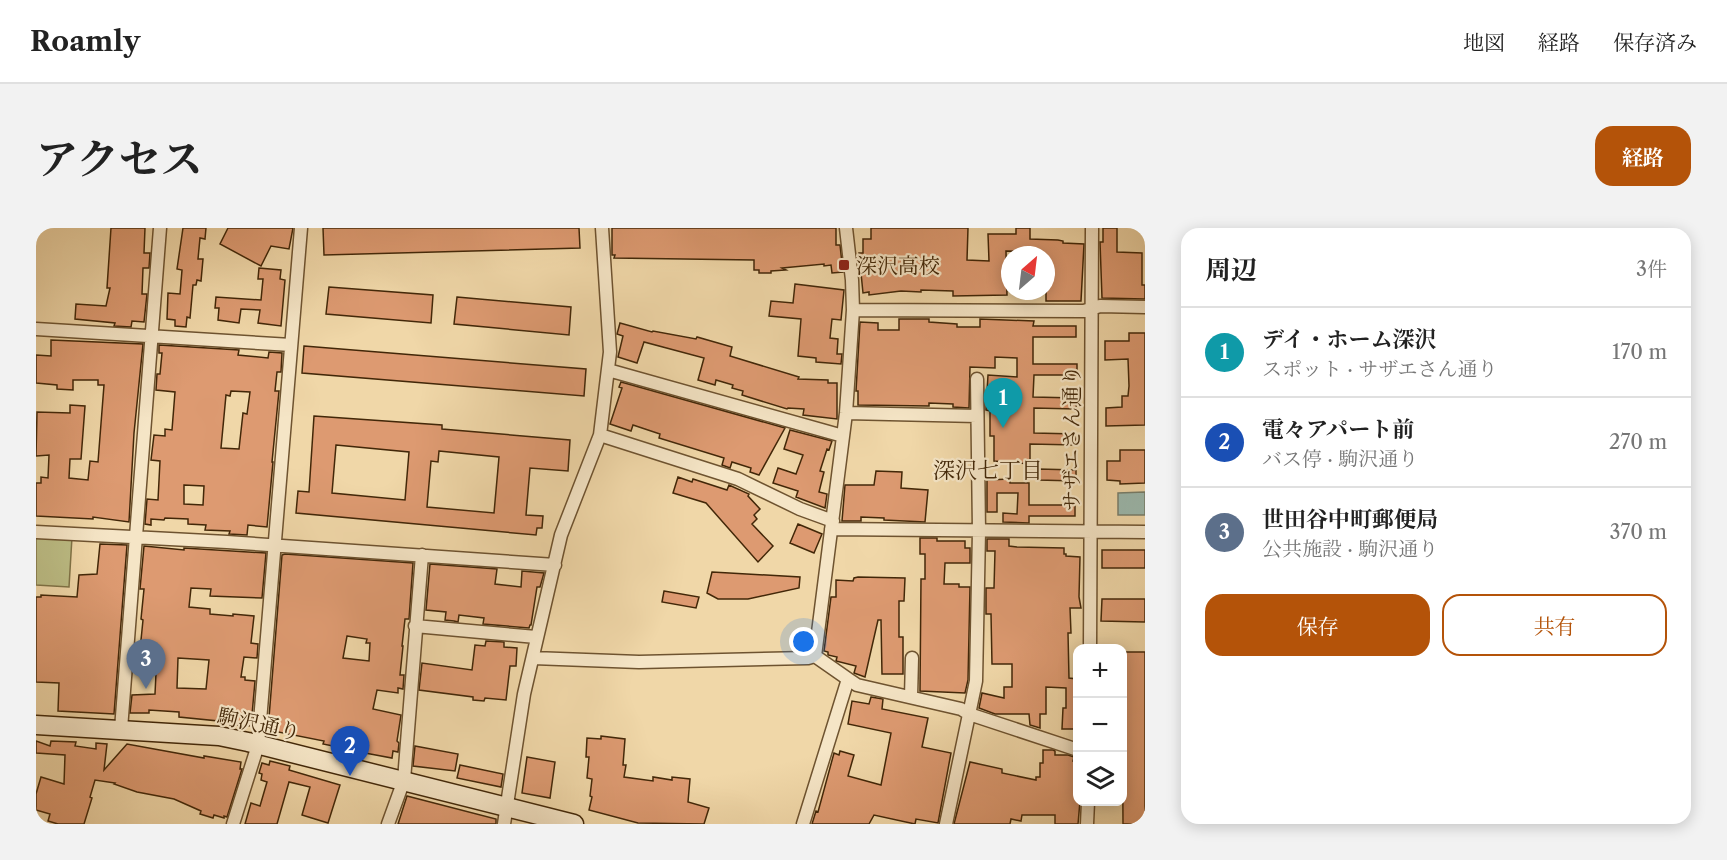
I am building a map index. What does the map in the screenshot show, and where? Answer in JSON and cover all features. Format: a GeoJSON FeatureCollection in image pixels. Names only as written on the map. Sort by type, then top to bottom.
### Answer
{"type":"FeatureCollection","features":[{"type":"Feature","properties":{"kind":"main road","name":"駒沢通り"},"geometry":{"type":"LineString","coordinates":[[36,725],[219,736],[404,780],[505,815],[574,824]]}},
{"type":"Feature","properties":{"kind":"street"},"geometry":{"type":"LineString","coordinates":[[121,729],[160,228]]}},
{"type":"Feature","properties":{"kind":"street"},"geometry":{"type":"LineString","coordinates":[[233,824],[258,745],[301,228]]}},
{"type":"Feature","properties":{"kind":"street"},"geometry":{"type":"LineString","coordinates":[[505,815],[524,694],[561,535],[600,435],[610,352],[602,228]]}},
{"type":"Feature","properties":{"kind":"street"},"geometry":{"type":"LineString","coordinates":[[815,656],[846,413],[853,310],[846,228]]}},
{"type":"Feature","properties":{"kind":"street","name":"サザエさん通り"},"geometry":{"type":"LineString","coordinates":[[1090,644],[1092,228]]}},
{"type":"Feature","properties":{"kind":"street"},"geometry":{"type":"LineString","coordinates":[[853,310],[1084,311],[1100,306],[1145,307]]}},
{"type":"Feature","properties":{"kind":"street"},"geometry":{"type":"LineString","coordinates":[[36,329],[291,345]]}},
{"type":"Feature","properties":{"kind":"street"},"geometry":{"type":"LineString","coordinates":[[608,370],[843,436]]}},
{"type":"Feature","properties":{"kind":"street"},"geometry":{"type":"LineString","coordinates":[[946,824],[976,681],[979,531],[977,379]]}},
{"type":"Feature","properties":{"kind":"street"},"geometry":{"type":"LineString","coordinates":[[846,413],[977,416]]}},
{"type":"Feature","properties":{"kind":"street"},"geometry":{"type":"LineString","coordinates":[[600,435],[738,479],[832,525],[979,531],[1145,532]]}},
{"type":"Feature","properties":{"kind":"street"},"geometry":{"type":"LineString","coordinates":[[36,532],[555,565]]}},
{"type":"Feature","properties":{"kind":"street"},"geometry":{"type":"LineString","coordinates":[[388,824],[404,780],[422,555]]}},
{"type":"Feature","properties":{"kind":"street"},"geometry":{"type":"LineString","coordinates":[[415,626],[536,638]]}},
{"type":"Feature","properties":{"kind":"street"},"geometry":{"type":"LineString","coordinates":[[533,658],[639,662],[815,656]]}},
{"type":"Feature","properties":{"kind":"street"},"geometry":{"type":"LineString","coordinates":[[815,656],[857,684],[961,709],[969,714],[1073,749]]}},
{"type":"Feature","properties":{"kind":"street"},"geometry":{"type":"LineString","coordinates":[[911,697],[912,657]]}},
{"type":"Feature","properties":{"kind":"street"},"geometry":{"type":"LineString","coordinates":[[803,824],[848,679]]}},
{"type":"Feature","properties":{"kind":"street"},"geometry":{"type":"LineString","coordinates":[[1087,824],[1088,806]]}},
{"type":"Feature","properties":{"kind":"green space"},"geometry":{"type":"Polygon","coordinates":[[[36,535],[72,537],[69,587],[36,585],[36,535]]]}},
{"type":"Feature","properties":{"kind":"shaded area"},"geometry":{"type":"Polygon","coordinates":[[[1145,492],[1145,515],[1118,515],[1118,493],[1145,492]]]}},
{"type":"Feature","properties":{"kind":"building"},"geometry":{"type":"Polygon","coordinates":[[[111,228],[145,228],[144,253],[150,253],[149,268],[143,268],[142,294],[147,294],[144,322],[132,321],[131,327],[75,319],[76,304],[106,306],[110,288],[107,288],[111,228]]]}},
{"type":"Feature","properties":{"kind":"building"},"geometry":{"type":"Polygon","coordinates":[[[183,228],[206,228],[205,239],[200,238],[198,259],[203,259],[201,281],[197,280],[196,285],[193,285],[190,318],[187,317],[186,327],[175,326],[175,320],[167,319],[168,293],[180,294],[182,270],[177,269],[183,228]]]}},
{"type":"Feature","properties":{"kind":"building"},"geometry":{"type":"Polygon","coordinates":[[[228,228],[293,228],[289,249],[271,246],[261,266],[220,244],[228,228]]]}},
{"type":"Feature","properties":{"kind":"building"},"geometry":{"type":"Polygon","coordinates":[[[323,228],[579,228],[580,248],[324,255],[323,228]]]}},
{"type":"Feature","properties":{"kind":"building"},"geometry":{"type":"Polygon","coordinates":[[[612,228],[836,228],[836,245],[840,245],[843,272],[832,273],[831,265],[824,266],[824,264],[759,273],[759,270],[754,270],[754,260],[614,258],[612,228]]]}},
{"type":"Feature","properties":{"kind":"building"},"geometry":{"type":"Polygon","coordinates":[[[871,228],[968,228],[967,260],[989,261],[988,234],[1016,234],[1016,228],[1030,228],[1030,239],[1084,244],[1081,301],[1046,301],[1055,300],[1055,246],[1001,246],[1001,295],[953,296],[953,291],[921,290],[921,292],[901,291],[869,295],[869,292],[863,293],[859,253],[863,253],[863,239],[871,239],[871,228]]]}},
{"type":"Feature","properties":{"kind":"building"},"geometry":{"type":"Polygon","coordinates":[[[1103,228],[1117,228],[1117,252],[1142,253],[1142,285],[1145,285],[1145,299],[1102,298],[1100,242],[1103,242],[1103,228]]]}},
{"type":"Feature","properties":{"kind":"building"},"geometry":{"type":"Polygon","coordinates":[[[259,268],[281,270],[280,279],[285,280],[281,326],[258,323],[260,310],[241,309],[239,323],[218,320],[219,308],[215,308],[216,297],[261,300],[263,279],[258,279],[259,268]]]}},
{"type":"Feature","properties":{"kind":"building"},"geometry":{"type":"Polygon","coordinates":[[[795,284],[844,290],[841,320],[832,319],[830,338],[838,339],[837,354],[842,354],[841,364],[816,362],[816,358],[798,356],[801,319],[769,316],[771,301],[793,303],[795,284]]]}},
{"type":"Feature","properties":{"kind":"building"},"geometry":{"type":"Polygon","coordinates":[[[329,287],[433,295],[431,323],[326,314],[329,287]]]}},
{"type":"Feature","properties":{"kind":"building"},"geometry":{"type":"Polygon","coordinates":[[[457,297],[571,307],[569,335],[454,324],[457,297]]]}},
{"type":"Feature","properties":{"kind":"building"},"geometry":{"type":"Polygon","coordinates":[[[899,319],[929,319],[929,322],[957,324],[957,327],[980,327],[980,319],[1034,321],[1033,326],[1076,326],[1076,337],[1033,337],[1033,364],[1077,364],[1077,375],[1034,375],[1033,397],[1076,398],[1076,409],[1034,408],[1034,433],[1076,434],[1076,445],[1030,444],[1030,464],[994,461],[994,436],[990,436],[990,411],[986,410],[988,375],[1017,377],[1017,358],[995,357],[995,368],[970,367],[969,408],[953,407],[953,404],[929,403],[929,406],[858,405],[858,391],[856,391],[860,322],[878,323],[878,330],[899,330],[899,319]]]}},
{"type":"Feature","properties":{"kind":"building"},"geometry":{"type":"Polygon","coordinates":[[[620,323],[652,332],[696,339],[697,337],[732,347],[730,356],[799,377],[798,379],[828,380],[828,383],[837,383],[837,419],[803,415],[804,409],[787,409],[742,395],[743,391],[732,388],[733,385],[716,380],[715,385],[698,380],[704,358],[644,342],[637,363],[618,357],[623,336],[617,334],[620,323]]]}},
{"type":"Feature","properties":{"kind":"building"},"geometry":{"type":"Polygon","coordinates":[[[1129,333],[1145,333],[1145,425],[1106,426],[1106,408],[1122,407],[1122,396],[1128,396],[1129,386],[1128,359],[1105,360],[1105,341],[1129,341],[1129,333]]]}},
{"type":"Feature","properties":{"kind":"building"},"geometry":{"type":"Polygon","coordinates":[[[51,340],[143,344],[134,433],[129,522],[93,517],[93,519],[36,516],[36,483],[41,483],[41,477],[48,478],[49,455],[36,456],[37,412],[70,413],[70,405],[85,406],[81,459],[70,459],[69,478],[88,480],[90,461],[98,462],[104,385],[98,385],[98,380],[73,380],[73,390],[57,389],[57,385],[36,383],[36,355],[51,356],[51,340]]]}},
{"type":"Feature","properties":{"kind":"building"},"geometry":{"type":"Polygon","coordinates":[[[159,345],[239,350],[238,355],[268,358],[269,352],[282,353],[281,372],[277,372],[275,391],[279,391],[267,527],[248,525],[247,535],[229,534],[230,531],[205,530],[206,525],[188,524],[188,519],[151,519],[151,525],[145,524],[147,499],[158,500],[160,461],[151,460],[154,435],[165,436],[165,429],[172,430],[175,392],[156,390],[162,353],[159,353],[159,345]],[[231,391],[230,396],[226,395],[221,448],[239,449],[243,413],[247,414],[250,392],[231,391]],[[184,485],[184,504],[203,505],[204,486],[184,485]]]}},
{"type":"Feature","properties":{"kind":"building"},"geometry":{"type":"Polygon","coordinates":[[[304,346],[586,369],[584,396],[302,373],[304,346]]]}},
{"type":"Feature","properties":{"kind":"building"},"geometry":{"type":"Polygon","coordinates":[[[621,382],[785,428],[759,475],[750,472],[751,468],[732,462],[730,468],[722,465],[724,458],[659,438],[660,434],[633,425],[631,431],[610,424],[622,388],[619,387],[621,382]]]}},
{"type":"Feature","properties":{"kind":"building"},"geometry":{"type":"Polygon","coordinates":[[[314,416],[442,425],[442,429],[570,440],[568,471],[530,468],[526,515],[543,516],[542,528],[537,528],[536,535],[296,513],[298,491],[309,492],[314,416]],[[336,445],[332,493],[405,500],[409,452],[336,445]],[[439,451],[438,462],[431,461],[427,507],[494,513],[499,457],[439,451]]]}},
{"type":"Feature","properties":{"kind":"building"},"geometry":{"type":"Polygon","coordinates":[[[790,430],[832,441],[820,471],[824,472],[819,492],[827,494],[825,508],[796,497],[798,491],[773,483],[778,468],[796,474],[803,455],[784,449],[790,430]]]}},
{"type":"Feature","properties":{"kind":"building"},"geometry":{"type":"Polygon","coordinates":[[[1120,450],[1145,450],[1145,483],[1120,484],[1120,481],[1107,480],[1107,461],[1120,461],[1120,450]]]}},
{"type":"Feature","properties":{"kind":"building"},"geometry":{"type":"Polygon","coordinates":[[[1038,469],[1076,470],[1076,481],[1038,480],[1038,469]]]}},
{"type":"Feature","properties":{"kind":"building"},"geometry":{"type":"Polygon","coordinates":[[[876,471],[902,472],[901,488],[928,490],[925,522],[861,517],[861,521],[842,521],[845,485],[874,485],[876,471]]]}},
{"type":"Feature","properties":{"kind":"building"},"geometry":{"type":"Polygon","coordinates":[[[678,477],[692,482],[693,479],[727,490],[729,485],[749,494],[748,496],[760,509],[754,515],[757,519],[752,524],[773,546],[758,562],[706,503],[673,493],[678,477]]]}},
{"type":"Feature","properties":{"kind":"building"},"geometry":{"type":"Polygon","coordinates":[[[1010,479],[1010,483],[1029,483],[1029,505],[1075,505],[1075,516],[1029,516],[1029,523],[1003,522],[1003,513],[1017,514],[1018,493],[997,493],[997,512],[987,512],[987,480],[1010,479]]]}},
{"type":"Feature","properties":{"kind":"building"},"geometry":{"type":"Polygon","coordinates":[[[798,524],[822,534],[814,553],[790,543],[798,524]]]}},
{"type":"Feature","properties":{"kind":"building"},"geometry":{"type":"Polygon","coordinates":[[[920,538],[937,538],[937,541],[965,541],[965,548],[970,548],[970,563],[945,563],[944,584],[970,587],[968,680],[965,693],[920,691],[921,579],[925,579],[925,554],[920,554],[920,538]]]}},
{"type":"Feature","properties":{"kind":"building"},"geometry":{"type":"Polygon","coordinates":[[[987,539],[1009,539],[1009,546],[1064,548],[1066,556],[1080,557],[1081,608],[1070,608],[1071,633],[1068,633],[1069,678],[1073,678],[1073,729],[1062,729],[1063,708],[1066,708],[1066,688],[1046,687],[1046,714],[1040,714],[1040,728],[1030,725],[1029,714],[995,714],[979,708],[982,693],[1004,698],[1004,687],[1012,687],[1012,664],[992,664],[991,614],[986,614],[986,588],[994,588],[995,551],[987,551],[987,539]]]}},
{"type":"Feature","properties":{"kind":"building"},"geometry":{"type":"Polygon","coordinates":[[[100,544],[127,545],[114,714],[58,711],[59,683],[36,682],[36,597],[41,597],[41,595],[77,597],[79,575],[97,574],[100,544]]]}},
{"type":"Feature","properties":{"kind":"building"},"geometry":{"type":"Polygon","coordinates":[[[144,546],[266,553],[262,598],[210,596],[211,589],[191,588],[189,607],[210,609],[210,614],[254,616],[251,643],[258,644],[257,658],[244,657],[241,677],[255,681],[251,726],[179,717],[179,712],[149,710],[149,713],[130,713],[132,695],[155,694],[157,652],[140,650],[144,589],[140,589],[144,546]],[[178,658],[177,688],[206,689],[209,660],[178,658]]]}},
{"type":"Feature","properties":{"kind":"building"},"geometry":{"type":"Polygon","coordinates":[[[1102,550],[1145,550],[1145,568],[1102,568],[1102,550]]]}},
{"type":"Feature","properties":{"kind":"building"},"geometry":{"type":"Polygon","coordinates":[[[282,555],[413,563],[409,619],[405,619],[402,646],[400,675],[404,675],[403,689],[398,688],[398,693],[377,690],[373,709],[401,715],[397,741],[399,743],[398,752],[393,751],[392,758],[338,748],[323,744],[324,741],[268,730],[282,555]],[[347,636],[343,658],[369,661],[370,643],[366,643],[367,639],[347,636]]]}},
{"type":"Feature","properties":{"kind":"building"},"geometry":{"type":"Polygon","coordinates":[[[430,564],[497,569],[495,584],[521,587],[522,571],[544,573],[540,587],[537,587],[531,625],[529,628],[483,624],[484,618],[459,615],[458,622],[445,620],[446,612],[426,610],[430,564]]]}},
{"type":"Feature","properties":{"kind":"building"},"geometry":{"type":"Polygon","coordinates":[[[712,572],[800,577],[799,588],[748,599],[718,599],[707,593],[712,572]]]}},
{"type":"Feature","properties":{"kind":"building"},"geometry":{"type":"Polygon","coordinates":[[[858,577],[905,578],[904,601],[899,601],[899,637],[903,637],[903,674],[882,674],[881,620],[878,620],[865,677],[854,673],[856,666],[836,661],[837,657],[828,655],[828,652],[824,651],[831,597],[836,597],[836,580],[853,581],[858,577]]]}},
{"type":"Feature","properties":{"kind":"building"},"geometry":{"type":"Polygon","coordinates":[[[664,591],[699,597],[696,608],[662,602],[664,591]]]}},
{"type":"Feature","properties":{"kind":"building"},"geometry":{"type":"Polygon","coordinates":[[[1102,599],[1145,599],[1145,622],[1101,621],[1102,599]]]}},
{"type":"Feature","properties":{"kind":"building"},"geometry":{"type":"Polygon","coordinates":[[[486,641],[504,642],[504,647],[517,648],[516,666],[510,666],[506,700],[485,698],[484,701],[473,700],[473,697],[419,690],[422,663],[472,670],[475,645],[485,646],[486,641]]]}},
{"type":"Feature","properties":{"kind":"building"},"geometry":{"type":"Polygon","coordinates":[[[1127,652],[1145,652],[1145,824],[1123,824],[1123,806],[1127,806],[1127,652]]]}},
{"type":"Feature","properties":{"kind":"building"},"geometry":{"type":"Polygon","coordinates":[[[871,697],[883,699],[882,709],[928,718],[922,747],[951,753],[938,823],[916,819],[915,824],[874,815],[869,824],[812,824],[816,811],[818,812],[834,753],[839,755],[840,751],[854,755],[848,776],[881,785],[891,733],[848,724],[852,701],[869,704],[871,697]]]}},
{"type":"Feature","properties":{"kind":"building"},"geometry":{"type":"Polygon","coordinates":[[[601,736],[625,739],[624,777],[653,781],[653,777],[672,780],[672,777],[690,779],[688,802],[709,808],[704,824],[638,823],[589,810],[592,779],[587,778],[589,757],[586,757],[587,738],[601,739],[601,736]]]}},
{"type":"Feature","properties":{"kind":"building"},"geometry":{"type":"Polygon","coordinates":[[[36,741],[50,746],[51,741],[76,742],[75,746],[96,749],[96,743],[107,744],[104,770],[127,744],[204,758],[204,756],[241,762],[240,769],[242,769],[227,817],[224,816],[224,818],[214,815],[213,818],[200,814],[201,811],[174,799],[137,792],[115,783],[95,780],[84,824],[58,824],[48,821],[50,814],[36,810],[36,794],[41,777],[64,784],[65,755],[36,753],[36,741]]]}},
{"type":"Feature","properties":{"kind":"building"},"geometry":{"type":"Polygon","coordinates":[[[415,746],[458,754],[455,771],[413,766],[415,746]]]}},
{"type":"Feature","properties":{"kind":"building"},"geometry":{"type":"Polygon","coordinates":[[[1043,750],[1053,750],[1055,755],[1073,757],[1073,806],[1080,806],[1078,824],[1055,824],[1055,815],[1022,815],[1021,821],[1011,819],[1010,824],[954,824],[970,762],[1002,769],[1002,773],[1036,780],[1036,777],[1040,777],[1040,763],[1043,763],[1043,750]]]}},
{"type":"Feature","properties":{"kind":"building"},"geometry":{"type":"Polygon","coordinates":[[[527,757],[555,762],[550,798],[522,793],[527,757]]]}},
{"type":"Feature","properties":{"kind":"building"},"geometry":{"type":"Polygon","coordinates":[[[270,761],[290,766],[289,770],[340,785],[328,823],[302,815],[310,787],[289,782],[277,824],[245,824],[251,803],[260,806],[267,782],[261,780],[262,774],[259,773],[262,763],[269,765],[270,761]]]}},
{"type":"Feature","properties":{"kind":"building"},"geometry":{"type":"Polygon","coordinates":[[[460,765],[503,774],[501,787],[457,778],[460,765]]]}},
{"type":"Feature","properties":{"kind":"building"},"geometry":{"type":"Polygon","coordinates":[[[407,796],[496,819],[496,824],[398,824],[407,796]]]}},
{"type":"Feature","properties":{"kind":"place","name":"深沢高校"},"geometry":{"type":"Point","coordinates":[844,265]}},
{"type":"Feature","properties":{"kind":"place","name":"デイ・ホーム深沢"},"geometry":{"type":"Point","coordinates":[1003,428]}},
{"type":"Feature","properties":{"kind":"place","name":"世田谷中町郵便局"},"geometry":{"type":"Point","coordinates":[146,689]}},
{"type":"Feature","properties":{"kind":"place","name":"電々アパート前"},"geometry":{"type":"Point","coordinates":[350,776]}},
{"type":"Feature","properties":{"kind":"district","name":"深沢七丁目"},"geometry":{"type":"Point","coordinates":[988,470]}}]}
